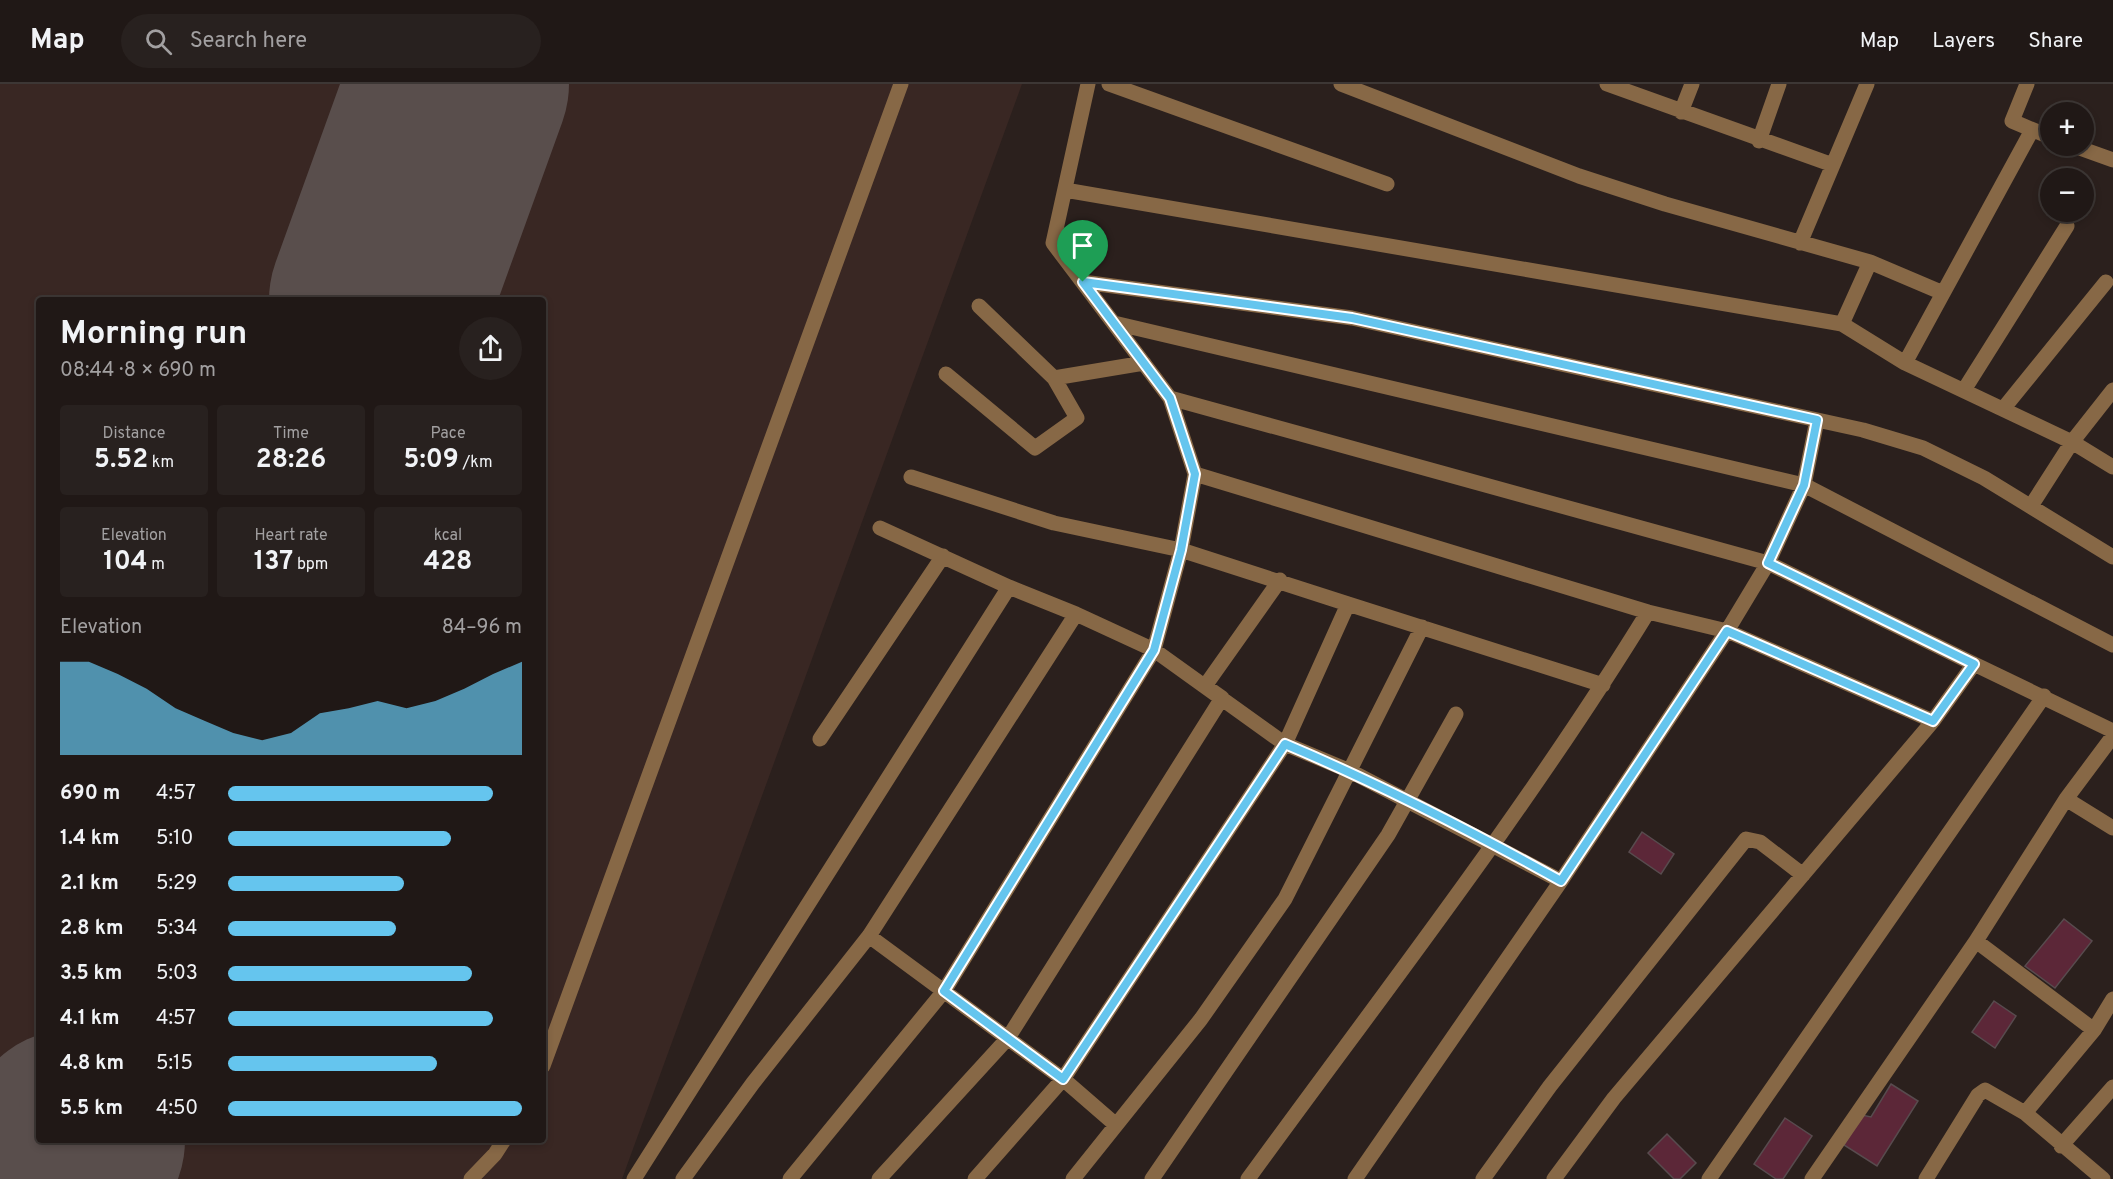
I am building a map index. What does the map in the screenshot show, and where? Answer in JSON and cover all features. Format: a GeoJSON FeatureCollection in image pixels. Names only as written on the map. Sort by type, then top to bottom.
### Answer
{"type":"FeatureCollection","features":[{"type":"Feature","properties":{"kind":"street"},"geometry":{"type":"LineString","coordinates":[[546,1058],[901,84]]}},
{"type":"Feature","properties":{"kind":"street"},"geometry":{"type":"LineString","coordinates":[[790,1179],[944,991],[1154,650],[1181,550],[1195,474],[1170,398],[1053,243],[1088,84]]}},
{"type":"Feature","properties":{"kind":"street"},"geometry":{"type":"LineString","coordinates":[[1109,84],[1387,184]]}},
{"type":"Feature","properties":{"kind":"street"},"geometry":{"type":"LineString","coordinates":[[1341,84],[1579,176],[1870,262],[1943,293]]}},
{"type":"Feature","properties":{"kind":"street"},"geometry":{"type":"LineString","coordinates":[[1607,84],[1759,141],[1833,165]]}},
{"type":"Feature","properties":{"kind":"street"},"geometry":{"type":"LineString","coordinates":[[1681,112],[1692,84]]}},
{"type":"Feature","properties":{"kind":"street"},"geometry":{"type":"LineString","coordinates":[[1759,141],[1779,84]]}},
{"type":"Feature","properties":{"kind":"street"},"geometry":{"type":"LineString","coordinates":[[1800,243],[1867,84]]}},
{"type":"Feature","properties":{"kind":"street"},"geometry":{"type":"LineString","coordinates":[[2027,84],[2012,121],[2040,133]]}},
{"type":"Feature","properties":{"kind":"street"},"geometry":{"type":"LineString","coordinates":[[1905,363],[2031,130]]}},
{"type":"Feature","properties":{"kind":"street"},"geometry":{"type":"LineString","coordinates":[[2094,153],[2113,160]]}},
{"type":"Feature","properties":{"kind":"street"},"geometry":{"type":"LineString","coordinates":[[1065,190],[1842,324],[1905,363],[2072,442],[2113,467]]}},
{"type":"Feature","properties":{"kind":"street"},"geometry":{"type":"LineString","coordinates":[[1964,390],[2067,226]]}},
{"type":"Feature","properties":{"kind":"street"},"geometry":{"type":"LineString","coordinates":[[1842,324],[1870,262]]}},
{"type":"Feature","properties":{"kind":"street"},"geometry":{"type":"LineString","coordinates":[[1083,282],[1352,318],[1863,430],[1923,448],[2031,506],[2113,557]]}},
{"type":"Feature","properties":{"kind":"street"},"geometry":{"type":"LineString","coordinates":[[2003,409],[2106,282]]}},
{"type":"Feature","properties":{"kind":"street"},"geometry":{"type":"LineString","coordinates":[[946,375],[1035,448],[1077,418],[1054,378],[979,306]]}},
{"type":"Feature","properties":{"kind":"street"},"geometry":{"type":"LineString","coordinates":[[1114,323],[1804,485],[2113,645]]}},
{"type":"Feature","properties":{"kind":"street"},"geometry":{"type":"LineString","coordinates":[[1054,378],[1144,363]]}},
{"type":"Feature","properties":{"kind":"street"},"geometry":{"type":"LineString","coordinates":[[1170,398],[1768,563],[2113,731]]}},
{"type":"Feature","properties":{"kind":"street"},"geometry":{"type":"LineString","coordinates":[[2031,506],[2072,442],[2110,399]]}},
{"type":"Feature","properties":{"kind":"street"},"geometry":{"type":"LineString","coordinates":[[1355,1179],[1561,881],[1727,631],[1768,563],[1804,485],[1817,420]]}},
{"type":"Feature","properties":{"kind":"street"},"geometry":{"type":"LineString","coordinates":[[1195,474],[1648,612],[1727,631],[1933,721]]}},
{"type":"Feature","properties":{"kind":"street"},"geometry":{"type":"LineString","coordinates":[[911,477],[1054,523],[1181,550],[1280,580],[1603,686]]}},
{"type":"Feature","properties":{"kind":"street"},"geometry":{"type":"LineString","coordinates":[[879,1179],[1008,1038],[1222,698],[1154,650],[880,528]]}},
{"type":"Feature","properties":{"kind":"street"},"geometry":{"type":"LineString","coordinates":[[820,739],[943,556]]}},
{"type":"Feature","properties":{"kind":"street"},"geometry":{"type":"LineString","coordinates":[[1205,686],[1280,580]]}},
{"type":"Feature","properties":{"kind":"street"},"geometry":{"type":"LineString","coordinates":[[634,1179],[1009,587]]}},
{"type":"Feature","properties":{"kind":"street"},"geometry":{"type":"LineString","coordinates":[[975,1179],[1063,1079],[1285,744],[1348,604]]}},
{"type":"Feature","properties":{"kind":"street"},"geometry":{"type":"LineString","coordinates":[[1248,1179],[1493,843],[1603,686],[1648,612]]}},
{"type":"Feature","properties":{"kind":"street"},"geometry":{"type":"LineString","coordinates":[[683,1179],[753,1083],[869,936],[1076,614]]}},
{"type":"Feature","properties":{"kind":"street"},"geometry":{"type":"LineString","coordinates":[[1073,1179],[1202,1018],[1285,899],[1422,627]]}},
{"type":"Feature","properties":{"kind":"street"},"geometry":{"type":"LineString","coordinates":[[1554,1179],[1614,1098],[1933,721],[1974,664]]}},
{"type":"Feature","properties":{"kind":"street"},"geometry":{"type":"LineString","coordinates":[[1205,686],[1285,744],[1350,771],[1493,843],[1561,881]]}},
{"type":"Feature","properties":{"kind":"street"},"geometry":{"type":"LineString","coordinates":[[1708,1179],[2044,696]]}},
{"type":"Feature","properties":{"kind":"street"},"geometry":{"type":"LineString","coordinates":[[1152,1179],[1388,835],[1456,714]]}},
{"type":"Feature","properties":{"kind":"street"},"geometry":{"type":"LineString","coordinates":[[1812,1179],[1976,941],[2066,799],[2113,736]]}},
{"type":"Feature","properties":{"kind":"street"},"geometry":{"type":"LineString","coordinates":[[2066,799],[2113,828]]}},
{"type":"Feature","properties":{"kind":"street"},"geometry":{"type":"LineString","coordinates":[[1484,1179],[1550,1086],[1746,839],[1760,842],[1803,875]]}},
{"type":"Feature","properties":{"kind":"street"},"geometry":{"type":"LineString","coordinates":[[869,936],[1063,1079],[1116,1125]]}},
{"type":"Feature","properties":{"kind":"street"},"geometry":{"type":"LineString","coordinates":[[1976,941],[2094,1030]]}},
{"type":"Feature","properties":{"kind":"street"},"geometry":{"type":"LineString","coordinates":[[2025,1113],[2094,1030],[2113,999]]}},
{"type":"Feature","properties":{"kind":"street"},"geometry":{"type":"LineString","coordinates":[[2061,1146],[2113,1088]]}},
{"type":"Feature","properties":{"kind":"street"},"geometry":{"type":"LineString","coordinates":[[1926,1179],[1977,1095],[1984,1090],[2025,1113],[2061,1146],[2103,1179],[2113,1169]]}},
{"type":"Feature","properties":{"kind":"street"},"geometry":{"type":"LineString","coordinates":[[471,1179],[495,1154],[502,1143]]}},
{"type":"Feature","properties":{"kind":"shaded area"},"geometry":{"type":"Polygon","coordinates":[[[0,84],[1022,84],[622,1179],[0,1179],[0,84]]]}},
{"type":"Feature","properties":{"kind":"building"},"geometry":{"type":"Polygon","coordinates":[[[1642,832],[1674,854],[1661,874],[1629,852],[1642,832]]]}},
{"type":"Feature","properties":{"kind":"building"},"geometry":{"type":"Polygon","coordinates":[[[2064,919],[2092,941],[2055,988],[2025,966],[2064,919]]]}},
{"type":"Feature","properties":{"kind":"building"},"geometry":{"type":"Polygon","coordinates":[[[1994,1001],[2016,1016],[1995,1048],[1972,1032],[1994,1001]]]}},
{"type":"Feature","properties":{"kind":"building"},"geometry":{"type":"Polygon","coordinates":[[[1891,1084],[1918,1101],[1877,1166],[1844,1145],[1862,1115],[1871,1117],[1891,1084]]]}},
{"type":"Feature","properties":{"kind":"building"},"geometry":{"type":"Polygon","coordinates":[[[1785,1118],[1812,1136],[1783,1179],[1776,1179],[1754,1164],[1785,1118]]]}},
{"type":"Feature","properties":{"kind":"building"},"geometry":{"type":"Polygon","coordinates":[[[1667,1134],[1696,1163],[1680,1179],[1674,1179],[1648,1153],[1667,1134]]]}},
{"type":"Feature","properties":{"kind":"runway"},"geometry":{"type":"LineString","coordinates":[[381,297],[458,84]]}},
{"type":"Feature","properties":{"kind":"runway"},"geometry":{"type":"LineString","coordinates":[[60,1179],[73,1143]]}},
{"type":"Feature","properties":{"kind":"route"},"geometry":{"type":"LineString","coordinates":[[1083,282],[1352,318],[1817,420],[1804,485],[1768,563],[1974,664],[1933,721],[1727,631],[1561,881],[1493,843],[1350,771],[1285,744],[1063,1079],[944,991],[1154,650],[1181,550],[1195,474],[1170,398],[1083,282]]}}]}
